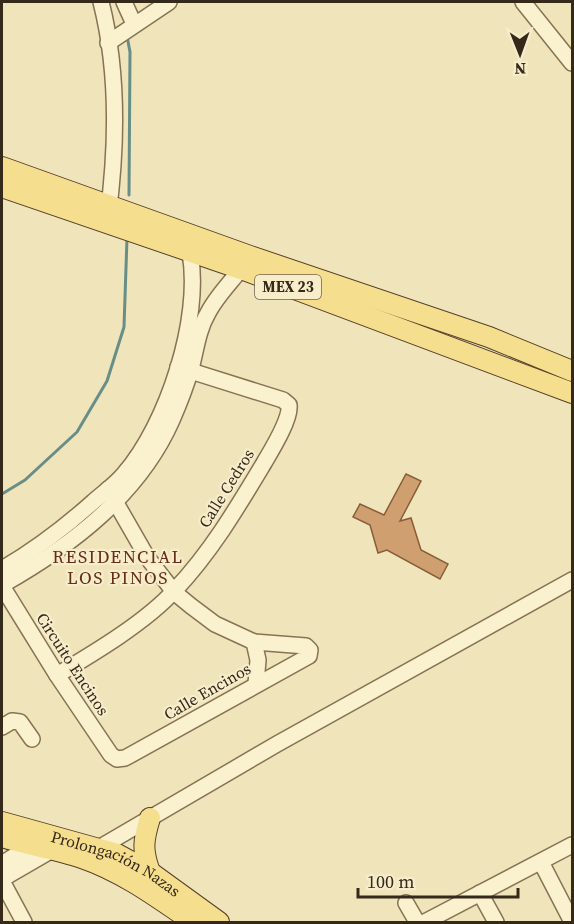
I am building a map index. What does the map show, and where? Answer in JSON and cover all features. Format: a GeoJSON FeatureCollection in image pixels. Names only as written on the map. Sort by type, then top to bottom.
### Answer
{"type":"FeatureCollection","features":[{"type":"Feature","properties":{"kind":"main road","name":"MEX 23"},"geometry":{"type":"LineString","coordinates":[[2,167],[190,253],[246,263],[573,393]]}},
{"type":"Feature","properties":{"kind":"main road","name":"MEX 23"},"geometry":{"type":"LineString","coordinates":[[2,187],[108,215],[246,263],[489,337],[573,371]]}},
{"type":"Feature","properties":{"kind":"main road"},"geometry":{"type":"LineString","coordinates":[[150,818],[143,845],[150,872]]}},
{"type":"Feature","properties":{"kind":"main road","name":"Prolongación Nazas"},"geometry":{"type":"LineString","coordinates":[[2,822],[124,877],[193,922]]}},
{"type":"Feature","properties":{"kind":"main road","name":"Prolongación Nazas"},"geometry":{"type":"LineString","coordinates":[[2,837],[99,848],[117,854],[150,872],[219,922]]}},
{"type":"Feature","properties":{"kind":"street"},"geometry":{"type":"LineString","coordinates":[[101,2],[108,43],[112,96],[113,142],[108,215]]}},
{"type":"Feature","properties":{"kind":"street"},"geometry":{"type":"LineString","coordinates":[[124,2],[129,28]]}},
{"type":"Feature","properties":{"kind":"street"},"geometry":{"type":"LineString","coordinates":[[108,43],[169,2]]}},
{"type":"Feature","properties":{"kind":"street"},"geometry":{"type":"LineString","coordinates":[[523,2],[573,63]]}},
{"type":"Feature","properties":{"kind":"street"},"geometry":{"type":"LineString","coordinates":[[2,569],[112,495],[130,487],[148,465],[160,445],[172,421],[194,328],[190,253]]}},
{"type":"Feature","properties":{"kind":"street"},"geometry":{"type":"LineString","coordinates":[[194,328],[246,263]]}},
{"type":"Feature","properties":{"kind":"street"},"geometry":{"type":"LineString","coordinates":[[192,294],[214,302]]}},
{"type":"Feature","properties":{"kind":"street","name":"Calle Cedros"},"geometry":{"type":"LineString","coordinates":[[57,675],[118,636],[174,592],[228,524],[269,454],[290,410],[289,405],[283,400],[184,369]]}},
{"type":"Feature","properties":{"kind":"street"},"geometry":{"type":"LineString","coordinates":[[2,585],[80,534],[112,495]]}},
{"type":"Feature","properties":{"kind":"street"},"geometry":{"type":"LineString","coordinates":[[112,495],[147,557],[174,592],[215,624],[254,642],[258,660],[256,684]]}},
{"type":"Feature","properties":{"kind":"street"},"geometry":{"type":"LineString","coordinates":[[81,858],[277,744],[573,580]]}},
{"type":"Feature","properties":{"kind":"street","name":"Circuito Encinos"},"geometry":{"type":"LineString","coordinates":[[2,585],[57,675],[111,755],[117,759]]}},
{"type":"Feature","properties":{"kind":"street","name":"Calle Encinos"},"geometry":{"type":"LineString","coordinates":[[117,759],[125,758],[309,656],[310,650],[306,646],[254,642]]}},
{"type":"Feature","properties":{"kind":"street"},"geometry":{"type":"LineString","coordinates":[[2,727],[12,721],[20,723],[32,739]]}},
{"type":"Feature","properties":{"kind":"street"},"geometry":{"type":"LineString","coordinates":[[2,864],[49,842]]}},
{"type":"Feature","properties":{"kind":"street"},"geometry":{"type":"LineString","coordinates":[[24,922],[2,880],[49,842]]}},
{"type":"Feature","properties":{"kind":"street"},"geometry":{"type":"LineString","coordinates":[[425,922],[573,845]]}},
{"type":"Feature","properties":{"kind":"street"},"geometry":{"type":"LineString","coordinates":[[541,862],[570,918]]}},
{"type":"Feature","properties":{"kind":"street"},"geometry":{"type":"LineString","coordinates":[[480,893],[496,922]]}},
{"type":"Feature","properties":{"kind":"street"},"geometry":{"type":"LineString","coordinates":[[406,903],[417,922]]}},
{"type":"Feature","properties":{"kind":"building"},"geometry":{"type":"Polygon","coordinates":[[[406,474],[421,481],[400,521],[411,518],[421,550],[448,564],[440,579],[387,550],[378,553],[370,525],[353,517],[360,504],[384,515],[406,474]]]}},
{"type":"Feature","properties":{"kind":"waterway"},"geometry":{"type":"LineString","coordinates":[[127,36],[130,52],[129,195]]}},
{"type":"Feature","properties":{"kind":"waterway"},"geometry":{"type":"LineString","coordinates":[[2,494],[25,480],[77,432],[107,381],[124,327],[127,238]]}},
{"type":"Feature","properties":{"kind":"district","name":"RESIDENCIAL LOS PINOS"},"geometry":{"type":"Point","coordinates":[118,567]}}]}
